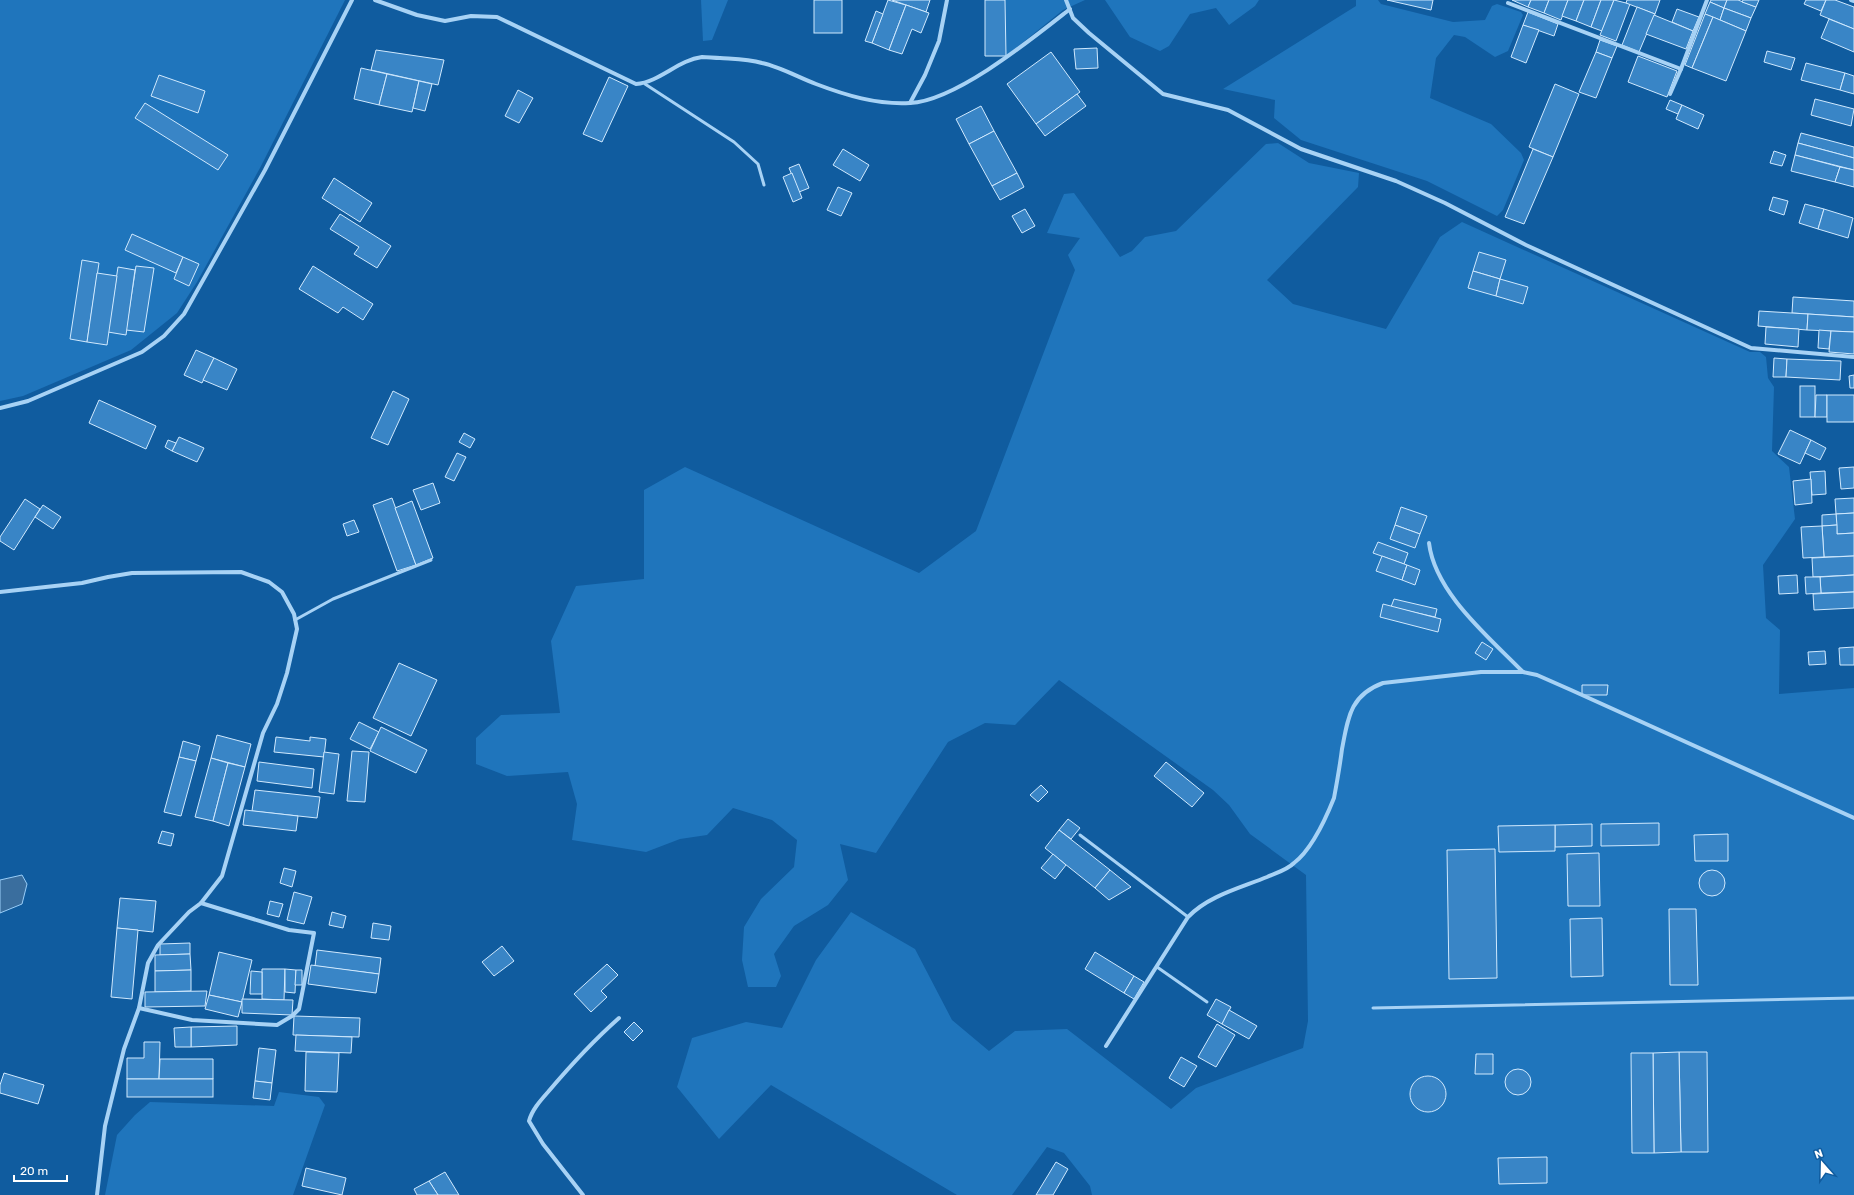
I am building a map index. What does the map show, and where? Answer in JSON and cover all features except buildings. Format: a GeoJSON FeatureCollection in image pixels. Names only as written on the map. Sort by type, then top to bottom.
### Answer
{"type":"FeatureCollection","features":[{"type":"Feature","properties":{"kind":"street"},"geometry":{"type":"LineString","coordinates":[[0,408],[28,401],[142,352],[164,336],[184,314],[265,170],[352,0]]}},
{"type":"Feature","properties":{"kind":"street"},"geometry":{"type":"LineString","coordinates":[[375,0],[417,15],[445,21],[471,16],[497,17],[636,84],[645,84],[686,63],[702,57],[735,59],[763,63],[852,97],[889,103],[924,101],[955,88],[1002,60],[1070,9]]}},
{"type":"Feature","properties":{"kind":"street"},"geometry":{"type":"LineString","coordinates":[[910,103],[925,75],[939,41],[947,0]]}},
{"type":"Feature","properties":{"kind":"street"},"geometry":{"type":"LineString","coordinates":[[1066,0],[1073,18],[1163,94],[1228,110],[1301,149],[1396,181],[1445,203],[1526,245],[1751,348],[1854,357]]}},
{"type":"Feature","properties":{"kind":"street"},"geometry":{"type":"LineString","coordinates":[[1670,94],[1681,69],[1706,0]]}},
{"type":"Feature","properties":{"kind":"street"},"geometry":{"type":"LineString","coordinates":[[1508,3],[1681,69]]}},
{"type":"Feature","properties":{"kind":"street"},"geometry":{"type":"LineString","coordinates":[[1429,543],[1431,556],[1437,572],[1446,588],[1468,615],[1523,672]]}},
{"type":"Feature","properties":{"kind":"street"},"geometry":{"type":"LineString","coordinates":[[0,592],[82,583],[132,573],[241,572],[269,582],[282,592],[295,620],[297,629],[288,672],[277,704],[263,733],[222,876],[201,903],[189,912],[158,945],[148,963],[139,1008],[124,1049],[105,1126],[97,1195]]}},
{"type":"Feature","properties":{"kind":"street"},"geometry":{"type":"LineString","coordinates":[[1106,1046],[1188,917],[1197,908],[1212,899],[1294,864],[1305,853],[1329,811],[1334,798],[1348,716],[1356,702],[1367,691],[1384,683],[1481,672],[1523,672],[1537,676],[1854,818]]}},
{"type":"Feature","properties":{"kind":"street"},"geometry":{"type":"LineString","coordinates":[[139,1008],[192,1020],[276,1025],[292,1016],[299,1009],[314,933],[290,930],[201,903]]}},
{"type":"Feature","properties":{"kind":"street"},"geometry":{"type":"LineString","coordinates":[[583,1195],[543,1144],[529,1121],[530,1115],[562,1075],[599,1036],[619,1018]]}},
{"type":"Feature","properties":{"kind":"lane"},"geometry":{"type":"LineString","coordinates":[[645,84],[734,142],[758,164],[764,185]]}},
{"type":"Feature","properties":{"kind":"lane"},"geometry":{"type":"LineString","coordinates":[[295,620],[333,599],[431,560]]}},
{"type":"Feature","properties":{"kind":"lane"},"geometry":{"type":"LineString","coordinates":[[1080,834],[1188,917]]}},
{"type":"Feature","properties":{"kind":"lane"},"geometry":{"type":"LineString","coordinates":[[1157,967],[1207,1002]]}},
{"type":"Feature","properties":{"kind":"lane"},"geometry":{"type":"LineString","coordinates":[[1373,1008],[1854,998]]}},
{"type":"Feature","properties":{"kind":"shaded area"},"geometry":{"type":"Polygon","coordinates":[[[0,0],[345,0],[260,168],[197,282],[177,313],[131,350],[23,396],[0,401],[0,0]]]}},
{"type":"Feature","properties":{"kind":"shaded area"},"geometry":{"type":"Polygon","coordinates":[[[701,0],[728,0],[712,40],[703,41],[701,0]]]}},
{"type":"Feature","properties":{"kind":"shaded area"},"geometry":{"type":"Polygon","coordinates":[[[1005,0],[1085,0],[1063,10],[1006,56],[1005,0]]]}},
{"type":"Feature","properties":{"kind":"shaded area"},"geometry":{"type":"Polygon","coordinates":[[[1105,0],[1259,0],[1255,6],[1229,25],[1216,8],[1190,14],[1169,46],[1160,51],[1130,37],[1105,0]]]}},
{"type":"Feature","properties":{"kind":"shaded area"},"geometry":{"type":"Polygon","coordinates":[[[1356,0],[1378,0],[1381,4],[1453,22],[1485,20],[1492,6],[1497,4],[1521,12],[1523,15],[1508,51],[1495,57],[1465,37],[1454,35],[1436,58],[1430,98],[1491,124],[1521,153],[1524,160],[1503,210],[1497,216],[1427,181],[1301,140],[1274,118],[1275,100],[1223,89],[1356,6],[1356,0]]]}},
{"type":"Feature","properties":{"kind":"shaded area"},"geometry":{"type":"Polygon","coordinates":[[[1278,143],[1309,163],[1359,173],[1358,187],[1267,280],[1293,304],[1386,329],[1440,237],[1462,222],[1750,352],[1760,352],[1766,357],[1768,378],[1774,387],[1772,451],[1789,467],[1795,519],[1763,565],[1766,618],[1780,630],[1779,694],[1854,688],[1854,1195],[1092,1195],[1090,1186],[1064,1153],[1047,1147],[1012,1195],[957,1195],[771,1085],[719,1139],[677,1087],[692,1038],[746,1022],[782,1028],[816,960],[851,912],[915,949],[952,1020],[989,1051],[1015,1031],[1067,1029],[1171,1109],[1196,1088],[1303,1048],[1308,1021],[1306,875],[1250,834],[1229,805],[1213,790],[1059,680],[1015,725],[985,723],[948,742],[876,853],[840,844],[848,880],[828,905],[794,926],[774,954],[781,976],[776,987],[748,987],[742,960],[744,927],[761,899],[794,867],[797,840],[772,820],[733,808],[707,835],[680,839],[646,852],[572,840],[577,804],[568,772],[507,776],[476,764],[476,738],[501,715],[560,713],[551,641],[576,586],[644,579],[644,490],[685,467],[919,573],[976,531],[1075,270],[1068,255],[1080,238],[1047,233],[1064,194],[1074,193],[1120,257],[1132,251],[1145,237],[1176,231],[1266,144],[1278,143]]]}},
{"type":"Feature","properties":{"kind":"shaded area"},"geometry":{"type":"Polygon","coordinates":[[[22,875],[27,884],[22,904],[0,913],[0,880],[22,875]]]}},
{"type":"Feature","properties":{"kind":"shaded area"},"geometry":{"type":"Polygon","coordinates":[[[279,1092],[319,1097],[325,1105],[293,1195],[105,1195],[117,1135],[135,1115],[150,1102],[274,1106],[279,1092]]]}}]}
